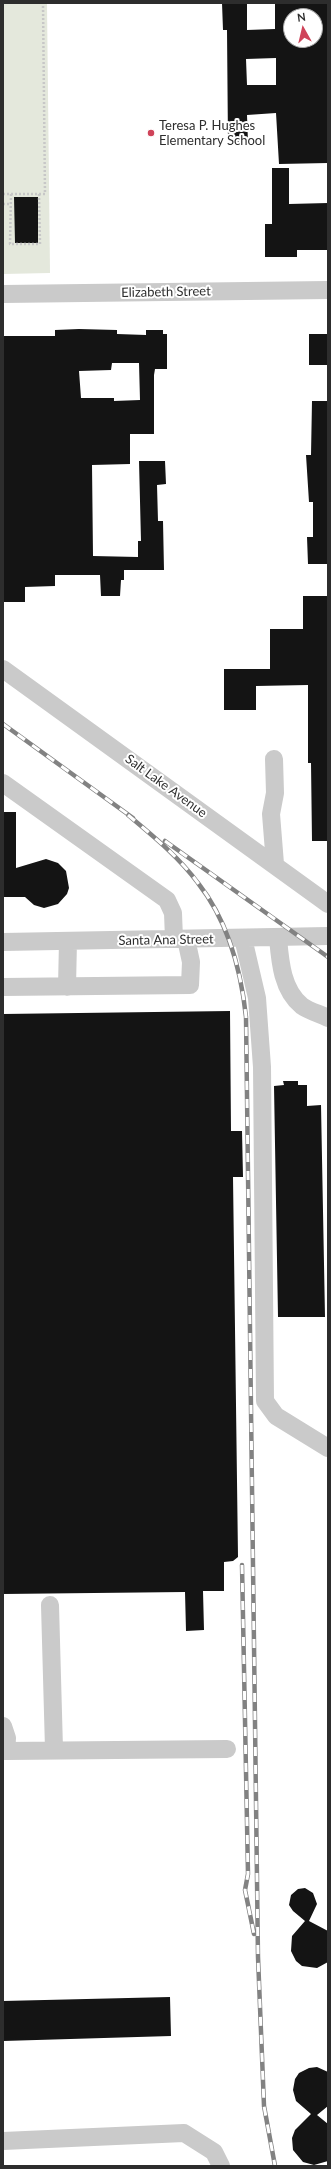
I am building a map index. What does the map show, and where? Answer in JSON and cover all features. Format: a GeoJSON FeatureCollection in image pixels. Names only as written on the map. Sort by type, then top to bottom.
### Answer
{"type":"FeatureCollection","features":[{"type":"Feature","properties":{"kind":"street","name":"Elizabeth Street"},"geometry":{"type":"LineString","coordinates":[[3,294],[328,290]]}},
{"type":"Feature","properties":{"kind":"street","name":"Salt Lake Avenue"},"geometry":{"type":"LineString","coordinates":[[3,669],[275,864],[328,904]]}},
{"type":"Feature","properties":{"kind":"street"},"geometry":{"type":"LineString","coordinates":[[274,759],[275,792],[271,814],[275,864]]}},
{"type":"Feature","properties":{"kind":"street"},"geometry":{"type":"LineString","coordinates":[[3,783],[167,900],[173,913],[180,939],[191,962],[190,985],[3,987]]}},
{"type":"Feature","properties":{"kind":"street","name":"Santa Ana Street"},"geometry":{"type":"LineString","coordinates":[[3,942],[328,936]]}},
{"type":"Feature","properties":{"kind":"street"},"geometry":{"type":"LineString","coordinates":[[243,938],[258,998],[262,1066],[265,1401],[276,1416],[328,1448]]}},
{"type":"Feature","properties":{"kind":"street"},"geometry":{"type":"LineString","coordinates":[[278,938],[280,966],[289,991],[302,1006],[328,1018]]}},
{"type":"Feature","properties":{"kind":"street"},"geometry":{"type":"LineString","coordinates":[[67,987],[68,941]]}},
{"type":"Feature","properties":{"kind":"street"},"geometry":{"type":"LineString","coordinates":[[50,1605],[54,1749]]}},
{"type":"Feature","properties":{"kind":"street"},"geometry":{"type":"LineString","coordinates":[[3,1726],[6,1738],[5,1751],[54,1749],[227,1749]]}},
{"type":"Feature","properties":{"kind":"street"},"geometry":{"type":"LineString","coordinates":[[3,2141],[184,2132],[214,2152],[221,2166]]}},
{"type":"Feature","properties":{"kind":"path"},"geometry":{"type":"LineString","coordinates":[[3,194],[45,194],[43,3]]}},
{"type":"Feature","properties":{"kind":"path"},"geometry":{"type":"LineString","coordinates":[[11,194],[10,244],[40,244],[39,194]]}},
{"type":"Feature","properties":{"kind":"path"},"geometry":{"type":"LineString","coordinates":[[3,204],[11,204]]}},
{"type":"Feature","properties":{"kind":"shaded area"},"geometry":{"type":"Polygon","coordinates":[[[3,3],[47,3],[50,273],[3,274],[3,3]]]}},
{"type":"Feature","properties":{"kind":"building"},"geometry":{"type":"Polygon","coordinates":[[[222,3],[247,3],[247,30],[275,29],[275,3],[328,3],[328,163],[279,164],[276,113],[247,115],[248,143],[228,144],[227,30],[223,30],[222,3]],[[276,58],[246,59],[247,85],[276,85],[276,58]]]}},
{"type":"Feature","properties":{"kind":"building"},"geometry":{"type":"Polygon","coordinates":[[[272,168],[289,168],[289,204],[328,203],[328,250],[297,250],[297,257],[265,257],[265,224],[272,224],[272,168]]]}},
{"type":"Feature","properties":{"kind":"building"},"geometry":{"type":"Polygon","coordinates":[[[14,197],[38,197],[38,243],[15,243],[14,197]]]}},
{"type":"Feature","properties":{"kind":"building"},"geometry":{"type":"Polygon","coordinates":[[[55,330],[117,330],[117,334],[146,335],[146,330],[163,330],[163,334],[167,334],[167,369],[155,369],[154,375],[154,434],[130,434],[130,464],[92,465],[93,556],[138,557],[138,541],[141,541],[139,461],[165,461],[166,484],[157,485],[158,521],[163,521],[164,570],[124,570],[124,580],[121,580],[120,596],[101,596],[100,575],[55,575],[55,586],[25,587],[25,602],[3,602],[3,336],[55,336],[55,330]],[[112,363],[111,370],[79,371],[81,398],[114,398],[114,401],[140,400],[139,363],[112,363]]]}},
{"type":"Feature","properties":{"kind":"building"},"geometry":{"type":"Polygon","coordinates":[[[309,334],[328,334],[328,365],[309,365],[309,334]]]}},
{"type":"Feature","properties":{"kind":"building"},"geometry":{"type":"Polygon","coordinates":[[[312,401],[328,401],[328,564],[308,564],[307,537],[313,537],[313,502],[309,502],[306,455],[311,455],[312,401]]]}},
{"type":"Feature","properties":{"kind":"building"},"geometry":{"type":"Polygon","coordinates":[[[303,596],[328,596],[328,841],[312,841],[311,763],[308,763],[308,685],[256,686],[256,710],[224,710],[224,669],[270,669],[270,629],[303,629],[303,596]]]}},
{"type":"Feature","properties":{"kind":"building"},"geometry":{"type":"Polygon","coordinates":[[[3,812],[16,812],[16,868],[46,859],[58,863],[66,871],[69,888],[67,894],[58,904],[44,908],[34,905],[25,897],[3,897],[3,812]]]}},
{"type":"Feature","properties":{"kind":"building"},"geometry":{"type":"Polygon","coordinates":[[[230,1011],[231,1131],[242,1131],[243,1177],[233,1177],[238,1557],[233,1561],[224,1562],[224,1591],[203,1591],[204,1630],[186,1631],[185,1592],[3,1594],[3,1014],[230,1011]]]}},
{"type":"Feature","properties":{"kind":"building"},"geometry":{"type":"Polygon","coordinates":[[[283,1081],[298,1081],[298,1085],[307,1085],[307,1106],[321,1105],[325,1317],[278,1317],[274,1086],[284,1085],[283,1081]]]}},
{"type":"Feature","properties":{"kind":"building"},"geometry":{"type":"Polygon","coordinates":[[[305,1888],[313,1893],[317,1904],[309,1921],[328,1931],[328,1962],[317,1968],[302,1966],[296,1961],[291,1951],[292,1936],[305,1921],[293,1911],[289,1905],[291,1895],[298,1889],[305,1888]]]}},
{"type":"Feature","properties":{"kind":"building"},"geometry":{"type":"Polygon","coordinates":[[[170,1997],[171,2036],[3,2041],[3,2001],[170,1997]]]}},
{"type":"Feature","properties":{"kind":"building"},"geometry":{"type":"Polygon","coordinates":[[[317,2067],[328,2072],[328,2106],[317,2115],[328,2124],[328,2161],[314,2165],[303,2162],[293,2150],[292,2138],[295,2130],[311,2114],[296,2101],[293,2090],[295,2079],[299,2073],[309,2068],[317,2067]]]}},
{"type":"Feature","properties":{"kind":"railway"},"geometry":{"type":"LineString","coordinates":[[3,724],[133,818]]}},
{"type":"Feature","properties":{"kind":"railway"},"geometry":{"type":"LineString","coordinates":[[128,815],[156,839],[191,873],[217,913],[225,930],[237,964],[246,1017],[258,1957],[264,2106],[275,2166]]}},
{"type":"Feature","properties":{"kind":"railway"},"geometry":{"type":"LineString","coordinates":[[165,841],[328,957]]}},
{"type":"Feature","properties":{"kind":"railway"},"geometry":{"type":"LineString","coordinates":[[242,1565],[248,1874],[245,1890],[254,1934]]}},
{"type":"Feature","properties":{"kind":"place","name":"Teresa P. Hughes Elementary School"},"geometry":{"type":"Point","coordinates":[151,133]}}]}
